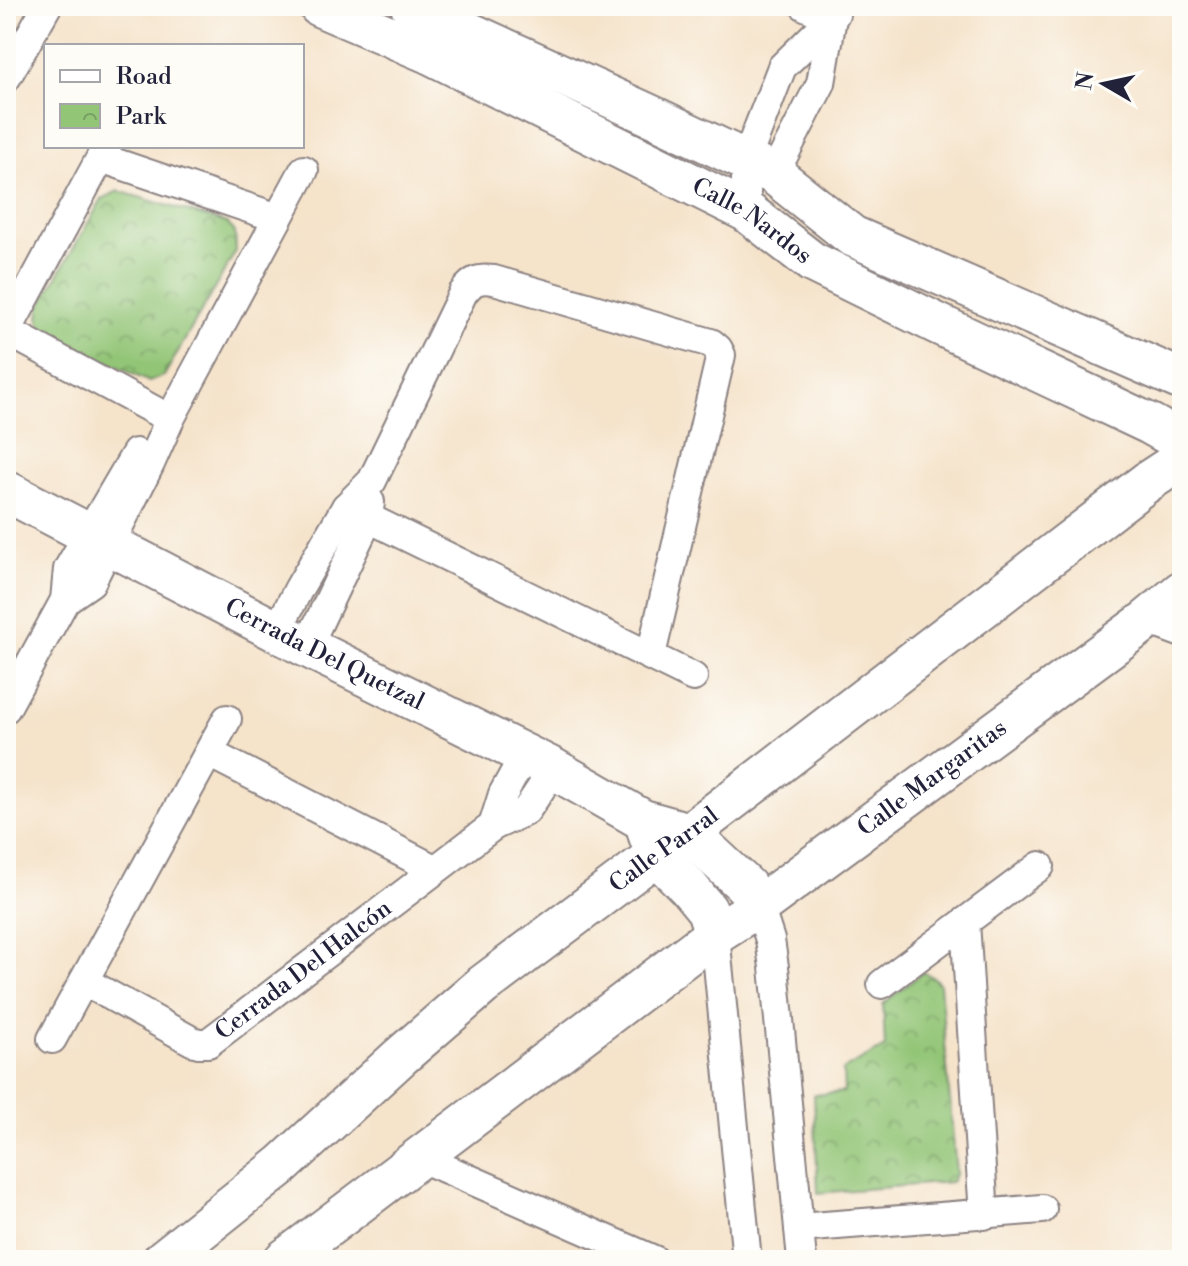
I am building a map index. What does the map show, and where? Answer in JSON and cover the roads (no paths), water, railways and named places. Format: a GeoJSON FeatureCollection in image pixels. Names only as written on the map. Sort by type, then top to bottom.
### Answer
{"type":"FeatureCollection","features":[{"type":"Feature","properties":{"kind":"street"},"geometry":{"type":"LineString","coordinates":[[6,78],[47,6]]}},
{"type":"Feature","properties":{"kind":"street","name":"Calle Nardos"},"geometry":{"type":"LineString","coordinates":[[319,6],[429,53],[746,211],[812,262],[1166,433]]}},
{"type":"Feature","properties":{"kind":"street","name":"Calle Nardos"},"geometry":{"type":"LineString","coordinates":[[411,6],[760,167],[852,236],[1182,380]]}},
{"type":"Feature","properties":{"kind":"street"},"geometry":{"type":"LineString","coordinates":[[805,6],[836,12]]}},
{"type":"Feature","properties":{"kind":"street"},"geometry":{"type":"LineString","coordinates":[[760,167],[821,83],[836,12]]}},
{"type":"Feature","properties":{"kind":"street"},"geometry":{"type":"LineString","coordinates":[[746,211],[760,167],[782,67],[836,12]]}},
{"type":"Feature","properties":{"kind":"street"},"geometry":{"type":"LineString","coordinates":[[170,419],[7,332],[104,152],[278,218]]}},
{"type":"Feature","properties":{"kind":"street"},"geometry":{"type":"LineString","coordinates":[[6,708],[16,666],[65,600],[91,582],[100,539],[150,464],[170,419],[304,170]]}},
{"type":"Feature","properties":{"kind":"street"},"geometry":{"type":"LineString","coordinates":[[292,639],[299,588],[357,513],[463,293],[476,279],[494,280],[711,343],[721,355],[651,655]]}},
{"type":"Feature","properties":{"kind":"street"},"geometry":{"type":"LineString","coordinates":[[1166,433],[1154,432],[1161,456],[1170,466]]}},
{"type":"Feature","properties":{"kind":"street","name":"Calle Parral"},"geometry":{"type":"LineString","coordinates":[[163,1260],[282,1165],[401,1056],[650,838],[689,833],[1170,466]]}},
{"type":"Feature","properties":{"kind":"street","name":"Cerrada Del Quetzal"},"geometry":{"type":"LineString","coordinates":[[6,491],[292,639],[540,762],[650,838],[707,910],[715,934]]}},
{"type":"Feature","properties":{"kind":"street"},"geometry":{"type":"LineString","coordinates":[[357,513],[693,677]]}},
{"type":"Feature","properties":{"kind":"street","name":"Calle Margaritas"},"geometry":{"type":"LineString","coordinates":[[284,1260],[715,934],[1165,626],[1182,591]]}},
{"type":"Feature","properties":{"kind":"street"},"geometry":{"type":"LineString","coordinates":[[52,1039],[227,719]]}},
{"type":"Feature","properties":{"kind":"street"},"geometry":{"type":"LineString","coordinates":[[209,753],[434,869]]}},
{"type":"Feature","properties":{"kind":"street","name":"Cerrada Del Halcón"},"geometry":{"type":"LineString","coordinates":[[84,981],[192,1041],[208,1043],[434,869],[493,826],[526,811],[540,762]]}},
{"type":"Feature","properties":{"kind":"street"},"geometry":{"type":"LineString","coordinates":[[689,833],[746,886],[759,906],[770,940],[802,1260]]}},
{"type":"Feature","properties":{"kind":"street"},"geometry":{"type":"LineString","coordinates":[[882,984],[1040,866]]}},
{"type":"Feature","properties":{"kind":"street"},"geometry":{"type":"LineString","coordinates":[[965,922],[984,1215]]}},
{"type":"Feature","properties":{"kind":"street"},"geometry":{"type":"LineString","coordinates":[[715,934],[747,1260]]}},
{"type":"Feature","properties":{"kind":"street"},"geometry":{"type":"LineString","coordinates":[[419,1157],[654,1260]]}},
{"type":"Feature","properties":{"kind":"street"},"geometry":{"type":"LineString","coordinates":[[799,1228],[1042,1209]]}}]}
